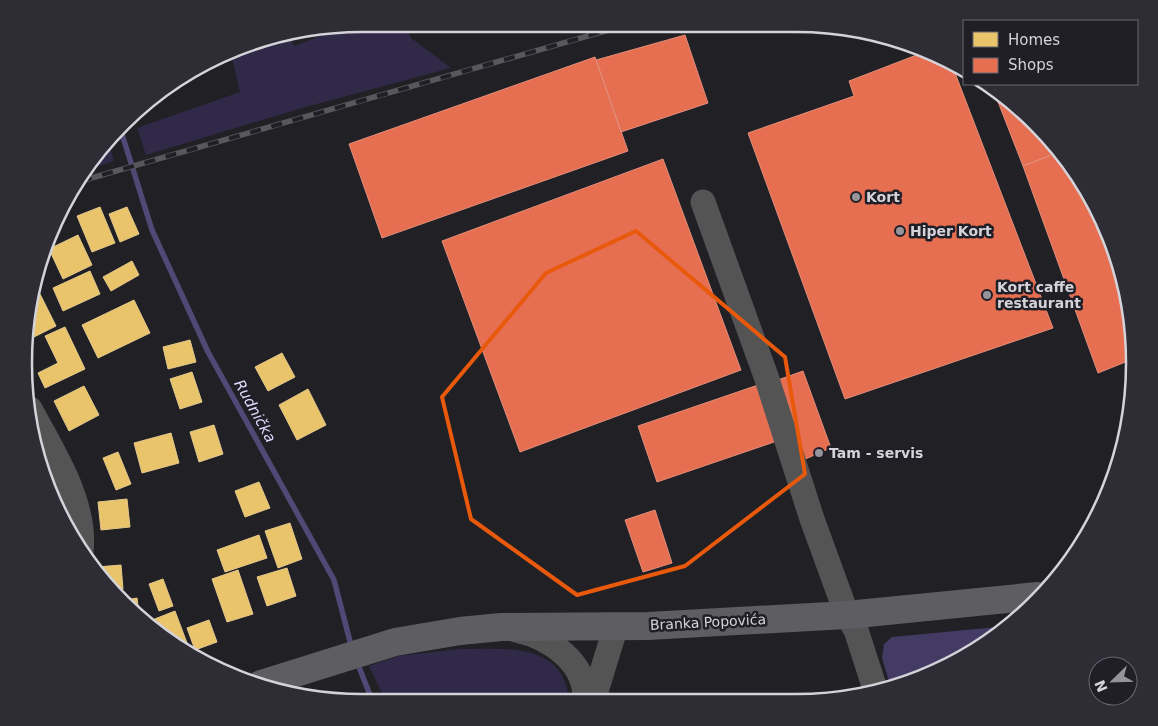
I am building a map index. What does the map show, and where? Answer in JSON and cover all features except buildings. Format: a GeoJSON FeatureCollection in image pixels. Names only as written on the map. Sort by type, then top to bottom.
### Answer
{"type":"FeatureCollection","features":[{"type":"Feature","properties":{"kind":"main road","name":"Branka Popovića"},"geometry":{"type":"LineString","coordinates":[[272,681],[395,642],[501,627],[616,626],[847,615],[1029,597]]}},
{"type":"Feature","properties":{"kind":"street"},"geometry":{"type":"LineString","coordinates":[[703,202],[768,379],[812,519],[847,615],[856,630],[873,684]]}},
{"type":"Feature","properties":{"kind":"street"},"geometry":{"type":"LineString","coordinates":[[38,423],[48,439],[75,500],[80,520],[80,534]]}},
{"type":"Feature","properties":{"kind":"street"},"geometry":{"type":"LineString","coordinates":[[595,694],[616,626]]}},
{"type":"Feature","properties":{"kind":"street"},"geometry":{"type":"LineString","coordinates":[[501,627],[534,634],[557,647],[567,656],[581,678],[584,694]]}},
{"type":"Feature","properties":{"kind":"highlighted area"},"geometry":{"type":"Polygon","coordinates":[[[636,231],[785,357],[805,474],[685,566],[577,595],[471,519],[442,397],[546,273],[636,231]]]}},
{"type":"Feature","properties":{"kind":"shaded area"},"geometry":{"type":"Polygon","coordinates":[[[408,32],[411,38],[451,68],[302,108],[146,155],[137,128],[240,92],[233,60],[277,44],[292,41],[294,46],[324,35],[408,32]]]}},
{"type":"Feature","properties":{"kind":"shaded area"},"geometry":{"type":"Polygon","coordinates":[[[111,150],[114,161],[98,166],[111,150]]]}},
{"type":"Feature","properties":{"kind":"shaded area"},"geometry":{"type":"Polygon","coordinates":[[[993,627],[979,638],[941,659],[889,680],[882,658],[884,644],[892,637],[993,627]]]}},
{"type":"Feature","properties":{"kind":"shaded area"},"geometry":{"type":"Polygon","coordinates":[[[460,649],[495,649],[529,652],[544,658],[556,667],[565,681],[568,694],[382,694],[369,666],[398,656],[460,649]]]}},
{"type":"Feature","properties":{"kind":"waterway","name":"Rudnička"},"geometry":{"type":"LineString","coordinates":[[123,136],[152,230],[208,352],[334,580],[352,649]]}},
{"type":"Feature","properties":{"kind":"waterway","name":"Rudnička"},"geometry":{"type":"LineString","coordinates":[[357,662],[370,694]]}},
{"type":"Feature","properties":{"kind":"railway"},"geometry":{"type":"LineString","coordinates":[[88,179],[602,32]]}},
{"type":"Feature","properties":{"kind":"place","name":"Kort"},"geometry":{"type":"Point","coordinates":[856,197]}},
{"type":"Feature","properties":{"kind":"place","name":"Hiper Kort"},"geometry":{"type":"Point","coordinates":[900,231]}},
{"type":"Feature","properties":{"kind":"place","name":"Kort caffe restaurant"},"geometry":{"type":"Point","coordinates":[987,295]}},
{"type":"Feature","properties":{"kind":"place","name":"Tam - servis"},"geometry":{"type":"Point","coordinates":[819,453]}}]}
